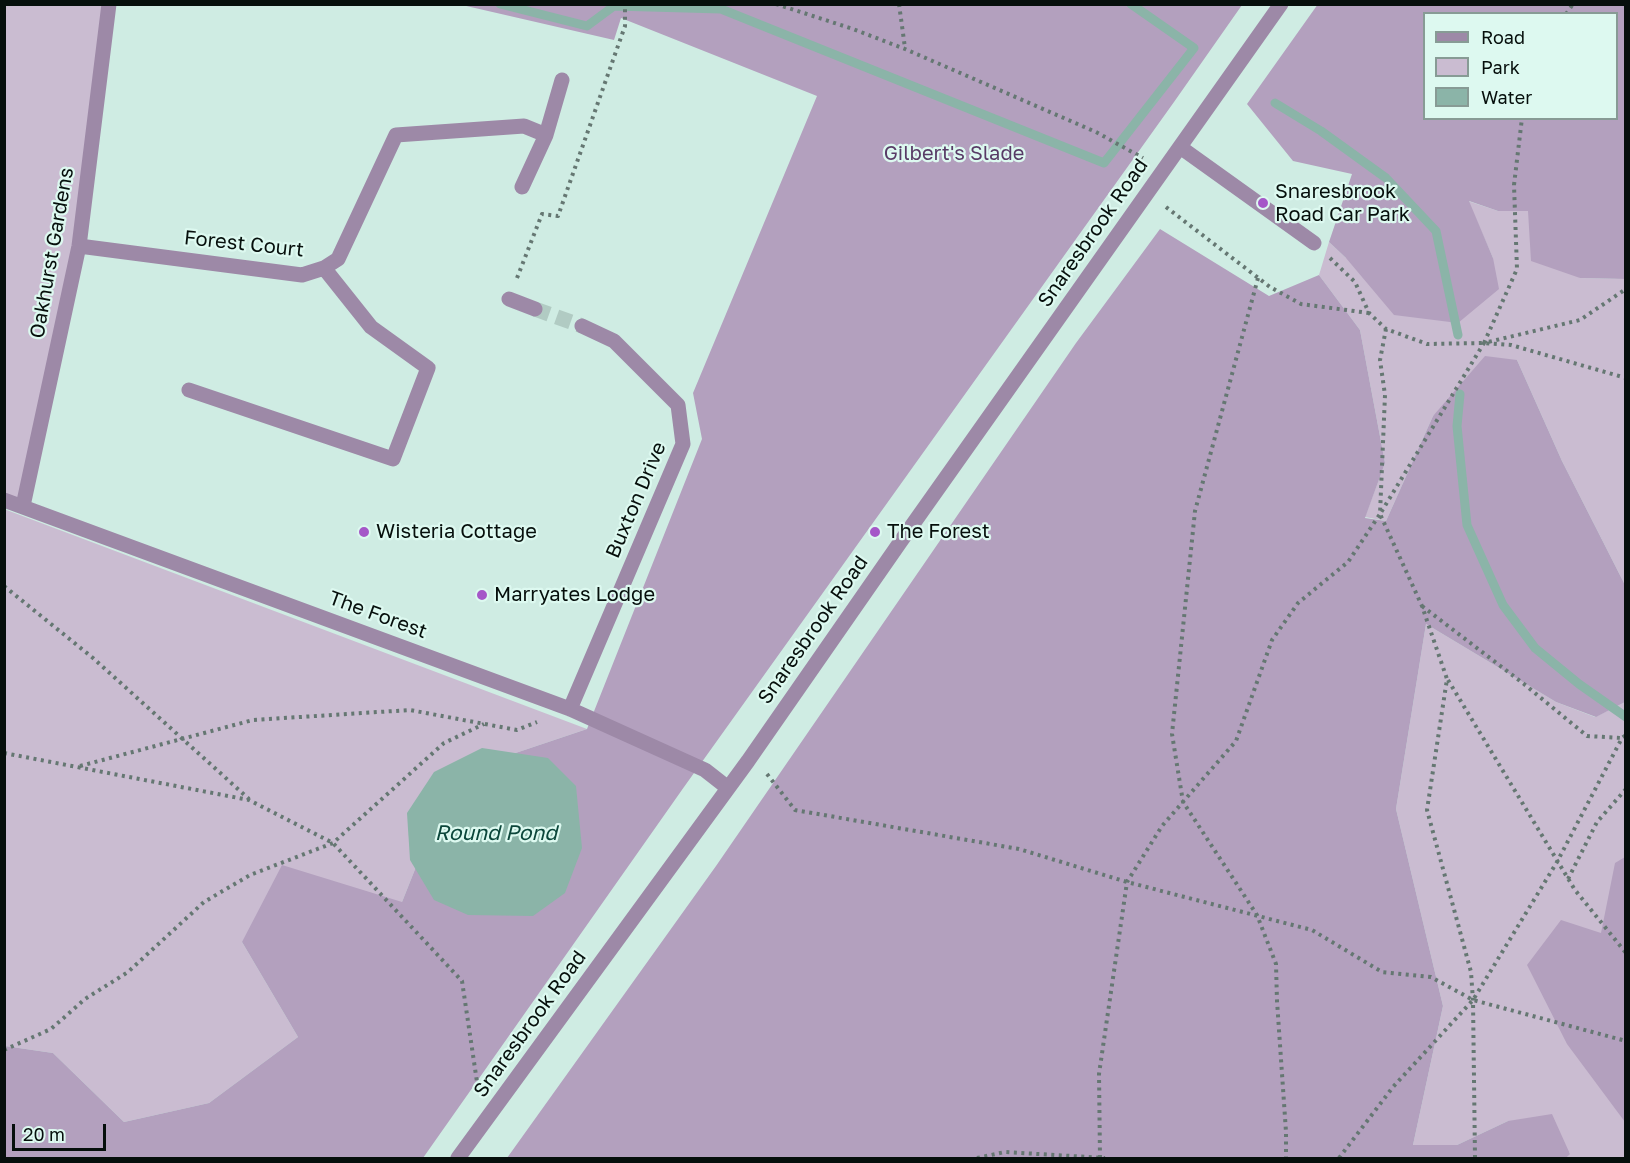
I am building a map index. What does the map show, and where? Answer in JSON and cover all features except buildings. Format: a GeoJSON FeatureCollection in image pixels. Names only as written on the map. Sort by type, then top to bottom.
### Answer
{"type":"FeatureCollection","features":[{"type":"Feature","properties":{"kind":"street","name":"Oakhurst Gardens"},"geometry":{"type":"LineString","coordinates":[[23,506],[79,246],[109,4]]}},
{"type":"Feature","properties":{"kind":"street","name":"Snaresbrook Road"},"geometry":{"type":"LineString","coordinates":[[458,1158],[748,761],[1281,4]]}},
{"type":"Feature","properties":{"kind":"street"},"geometry":{"type":"LineString","coordinates":[[522,187],[546,135],[562,80]]}},
{"type":"Feature","properties":{"kind":"street","name":"Forest Court"},"geometry":{"type":"LineString","coordinates":[[79,246],[302,275],[324,268],[338,259],[396,135],[524,126],[546,135]]}},
{"type":"Feature","properties":{"kind":"street"},"geometry":{"type":"LineString","coordinates":[[1179,147],[1314,243]]}},
{"type":"Feature","properties":{"kind":"street"},"geometry":{"type":"LineString","coordinates":[[189,390],[393,459],[428,368],[371,327],[324,268]]}},
{"type":"Feature","properties":{"kind":"street"},"geometry":{"type":"LineString","coordinates":[[509,299],[535,309]]}},
{"type":"Feature","properties":{"kind":"street","name":"Buxton Drive"},"geometry":{"type":"LineString","coordinates":[[570,709],[683,444],[678,405],[614,341],[582,326]]}},
{"type":"Feature","properties":{"kind":"street","name":"The Forest"},"geometry":{"type":"LineString","coordinates":[[4,500],[570,709],[705,770],[728,788]]}},
{"type":"Feature","properties":{"kind":"path"},"geometry":{"type":"LineString","coordinates":[[509,299],[542,214],[558,216],[625,26],[625,4]]}},
{"type":"Feature","properties":{"kind":"path"},"geometry":{"type":"LineString","coordinates":[[776,4],[853,28],[905,49],[1096,132],[1164,170]]}},
{"type":"Feature","properties":{"kind":"path"},"geometry":{"type":"LineString","coordinates":[[899,4],[905,49]]}},
{"type":"Feature","properties":{"kind":"path"},"geometry":{"type":"LineString","coordinates":[[977,1158],[1005,1152],[1102,1158],[1099,1074],[1127,882],[1162,826],[1236,741],[1272,640],[1298,603],[1348,562],[1380,514],[1484,343],[1517,269],[1514,185],[1522,120]]}},
{"type":"Feature","properties":{"kind":"path"},"geometry":{"type":"LineString","coordinates":[[1166,207],[1270,287],[1301,304],[1369,313]]}},
{"type":"Feature","properties":{"kind":"path"},"geometry":{"type":"LineString","coordinates":[[1314,243],[1355,282],[1369,313],[1386,329],[1427,344],[1511,345],[1626,378]]}},
{"type":"Feature","properties":{"kind":"path"},"geometry":{"type":"LineString","coordinates":[[1258,278],[1195,511],[1172,734],[1183,802],[1257,915],[1276,964],[1286,1158]]}},
{"type":"Feature","properties":{"kind":"path"},"geometry":{"type":"LineString","coordinates":[[1484,343],[1580,320],[1626,289]]}},
{"type":"Feature","properties":{"kind":"path"},"geometry":{"type":"LineString","coordinates":[[1386,329],[1380,360],[1385,395],[1380,514],[1422,606],[1447,679],[1568,879],[1626,953]]}},
{"type":"Feature","properties":{"kind":"path"},"geometry":{"type":"LineString","coordinates":[[4,586],[93,658],[249,800],[333,843],[462,981],[477,1082],[484,1090]]}},
{"type":"Feature","properties":{"kind":"path"},"geometry":{"type":"LineString","coordinates":[[1339,1158],[1393,1087],[1473,1000],[1557,862],[1624,736],[1587,736],[1524,684],[1422,606]]}},
{"type":"Feature","properties":{"kind":"path"},"geometry":{"type":"LineString","coordinates":[[1447,679],[1427,810],[1471,972],[1474,1158]]}},
{"type":"Feature","properties":{"kind":"path"},"geometry":{"type":"LineString","coordinates":[[77,767],[253,720],[410,710],[517,730],[570,709]]}},
{"type":"Feature","properties":{"kind":"path"},"geometry":{"type":"LineString","coordinates":[[4,1050],[51,1029],[85,999],[128,972],[204,902],[250,875],[333,843],[444,743],[484,724]]}},
{"type":"Feature","properties":{"kind":"path"},"geometry":{"type":"LineString","coordinates":[[4,753],[249,800]]}},
{"type":"Feature","properties":{"kind":"path"},"geometry":{"type":"LineString","coordinates":[[748,761],[764,771],[795,810],[1019,849],[1127,882],[1312,930],[1382,972],[1431,977],[1473,1000],[1626,1041]]}},
{"type":"Feature","properties":{"kind":"path"},"geometry":{"type":"LineString","coordinates":[[1568,879],[1597,822],[1626,789]]}},
{"type":"Feature","properties":{"kind":"green space"},"geometry":{"type":"Polygon","coordinates":[[[1318,4],[1625,5],[1625,279],[1580,278],[1531,261],[1528,211],[1498,211],[1469,201],[1493,258],[1499,289],[1458,323],[1394,315],[1346,258],[1329,242],[1352,174],[1293,161],[1247,104],[1318,4]]]}},
{"type":"Feature","properties":{"kind":"green space"},"geometry":{"type":"Polygon","coordinates":[[[4,5],[109,5],[79,246],[23,506],[4,500],[4,5]]]}},
{"type":"Feature","properties":{"kind":"green space","name":"Gilbert's Slade"},"geometry":{"type":"Polygon","coordinates":[[[462,5],[1242,5],[684,787],[423,1158],[5,1158],[5,1046],[53,1053],[124,1122],[209,1103],[298,1037],[242,942],[282,865],[402,902],[453,774],[587,729],[702,439],[693,393],[817,96],[621,18],[614,40],[462,5]]]}},
{"type":"Feature","properties":{"kind":"green space"},"geometry":{"type":"Polygon","coordinates":[[[1468,201],[1498,211],[1528,210],[1580,278],[1625,279],[1625,585],[1562,461],[1517,360],[1433,416],[1386,521],[1365,517],[1385,463],[1360,330],[1319,275],[1329,242],[1346,258],[1493,258],[1468,201]]]}},
{"type":"Feature","properties":{"kind":"green space"},"geometry":{"type":"Polygon","coordinates":[[[1160,229],[1269,296],[1319,275],[1360,330],[1385,463],[1365,518],[1386,521],[1433,416],[1485,356],[1517,360],[1562,461],[1625,585],[1625,702],[1596,717],[1556,702],[1426,624],[1396,809],[1443,1006],[1413,1145],[1457,1145],[1508,1121],[1552,1114],[1570,1154],[1566,1158],[507,1158],[716,866],[1076,343],[1160,229]]]}},
{"type":"Feature","properties":{"kind":"green space"},"geometry":{"type":"Polygon","coordinates":[[[4,509],[587,729],[453,774],[402,902],[242,942],[298,1037],[209,1103],[124,1122],[53,1053],[5,1046],[4,509]]]}},
{"type":"Feature","properties":{"kind":"green space"},"geometry":{"type":"Polygon","coordinates":[[[1426,624],[1556,702],[1595,717],[1625,702],[1625,1158],[1566,1158],[1570,1153],[1508,1121],[1457,1145],[1413,1145],[1443,1006],[1396,809],[1426,624]]]}},
{"type":"Feature","properties":{"kind":"green space"},"geometry":{"type":"Polygon","coordinates":[[[1625,857],[1625,1122],[1567,1044],[1527,965],[1561,920],[1601,933],[1615,863],[1625,857]]]}},
{"type":"Feature","properties":{"kind":"water","name":"Round Pond"},"geometry":{"type":"Polygon","coordinates":[[[482,748],[548,758],[576,786],[582,848],[565,893],[533,916],[468,915],[434,900],[410,860],[407,813],[434,772],[482,748]]]}},
{"type":"Feature","properties":{"kind":"waterway"},"geometry":{"type":"LineString","coordinates":[[500,4],[587,26],[614,6],[721,9],[1104,163],[1194,48],[1131,4]]}},
{"type":"Feature","properties":{"kind":"waterway"},"geometry":{"type":"LineString","coordinates":[[1275,103],[1321,131],[1386,178],[1436,231],[1458,335]]}},
{"type":"Feature","properties":{"kind":"waterway"},"geometry":{"type":"LineString","coordinates":[[1460,394],[1457,426],[1467,525],[1503,605],[1535,648],[1579,684],[1626,717]]}},
{"type":"Feature","properties":{"kind":"tunnel"},"geometry":{"type":"LineString","coordinates":[[535,309],[582,326]]}},
{"type":"Feature","properties":{"kind":"place","name":"Snaresbrook Road Car Park"},"geometry":{"type":"Point","coordinates":[1263,203]}},
{"type":"Feature","properties":{"kind":"place","name":"Wisteria Cottage"},"geometry":{"type":"Point","coordinates":[364,532]}},
{"type":"Feature","properties":{"kind":"place","name":"The Forest"},"geometry":{"type":"Point","coordinates":[875,532]}},
{"type":"Feature","properties":{"kind":"place","name":"Marryates Lodge"},"geometry":{"type":"Point","coordinates":[482,595]}}]}
